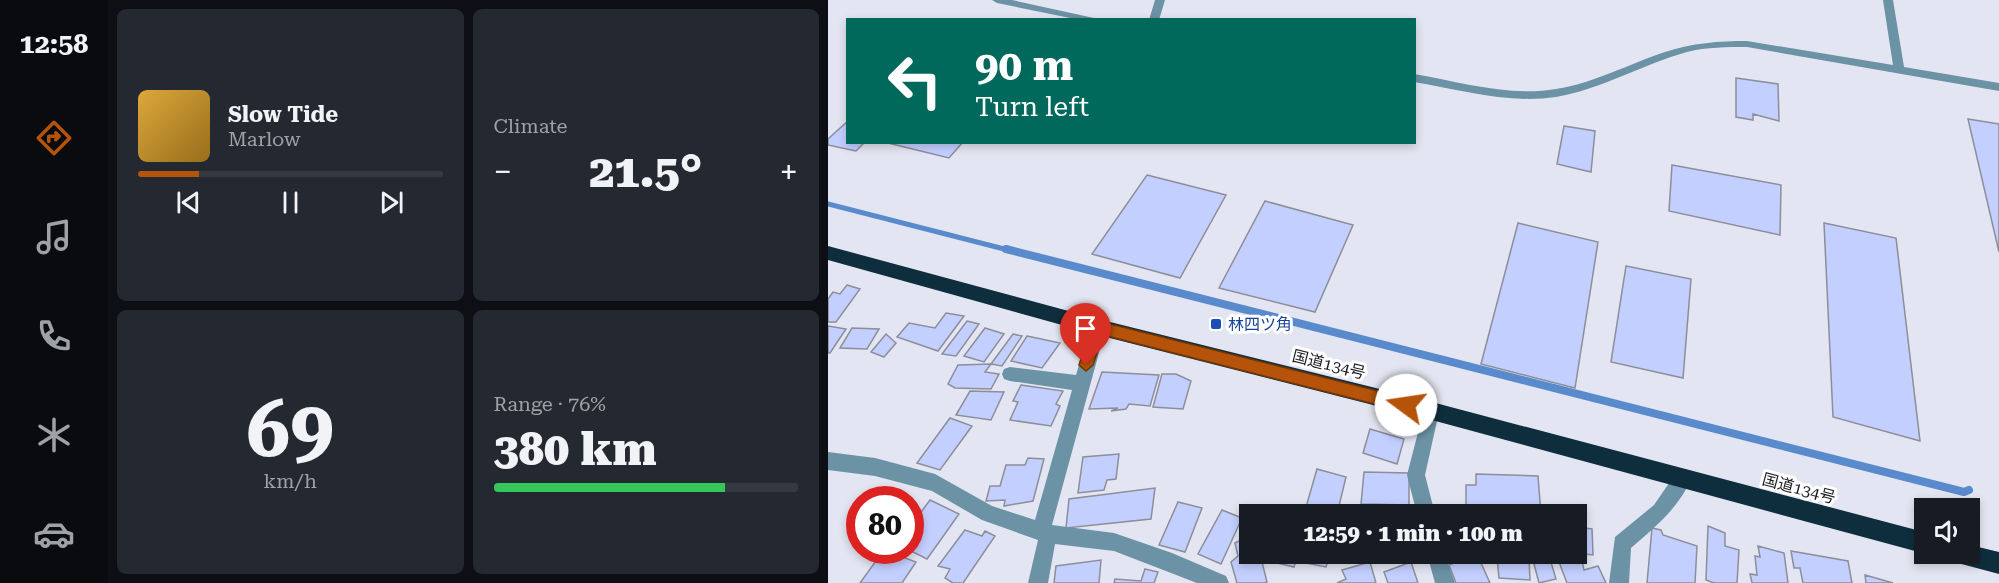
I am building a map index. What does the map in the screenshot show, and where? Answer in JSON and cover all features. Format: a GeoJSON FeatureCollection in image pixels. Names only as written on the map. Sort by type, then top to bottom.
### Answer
{"type":"FeatureCollection","features":[{"type":"Feature","properties":{"kind":"highway","name":"国道134号"},"geometry":{"type":"LineString","coordinates":[[828,253],[1098,327],[1428,410],[1914,540]]}},
{"type":"Feature","properties":{"kind":"highway"},"geometry":{"type":"LineString","coordinates":[[1980,558],[1999,563]]}},
{"type":"Feature","properties":{"kind":"street"},"geometry":{"type":"LineString","coordinates":[[1038,583],[1044,532],[1080,383],[1098,327]]}},
{"type":"Feature","properties":{"kind":"street"},"geometry":{"type":"LineString","coordinates":[[1010,374],[1080,383]]}},
{"type":"Feature","properties":{"kind":"street"},"geometry":{"type":"LineString","coordinates":[[1423,504],[1416,476],[1429,421],[1428,410]]}},
{"type":"Feature","properties":{"kind":"street"},"geometry":{"type":"LineString","coordinates":[[828,461],[875,467],[935,483],[988,514],[1044,532],[1114,542],[1172,562],[1219,583]]}},
{"type":"Feature","properties":{"kind":"street"},"geometry":{"type":"LineString","coordinates":[[1619,583],[1622,544],[1660,511],[1682,479]]}},
{"type":"Feature","properties":{"kind":"street"},"geometry":{"type":"LineString","coordinates":[[1439,564],[1445,583]]}},
{"type":"Feature","properties":{"kind":"lane"},"geometry":{"type":"LineString","coordinates":[[997,0],[1088,18]]}},
{"type":"Feature","properties":{"kind":"lane"},"geometry":{"type":"LineString","coordinates":[[1155,18],[1160,0]]}},
{"type":"Feature","properties":{"kind":"lane"},"geometry":{"type":"LineString","coordinates":[[1888,0],[1899,69]]}},
{"type":"Feature","properties":{"kind":"lane"},"geometry":{"type":"LineString","coordinates":[[1416,78],[1519,94],[1554,93],[1589,86],[1686,49],[1714,44],[1747,44],[1999,87]]}},
{"type":"Feature","properties":{"kind":"building"},"geometry":{"type":"Polygon","coordinates":[[[1736,78],[1778,84],[1779,121],[1753,114],[1753,120],[1736,117],[1736,78]]]}},
{"type":"Feature","properties":{"kind":"building"},"geometry":{"type":"Polygon","coordinates":[[[1968,119],[1999,124],[1999,252],[1968,119]]]}},
{"type":"Feature","properties":{"kind":"building"},"geometry":{"type":"Polygon","coordinates":[[[846,123],[846,144],[863,144],[856,151],[828,145],[828,139],[846,123]]]}},
{"type":"Feature","properties":{"kind":"building"},"geometry":{"type":"Polygon","coordinates":[[[1564,126],[1595,131],[1591,172],[1557,164],[1564,126]]]}},
{"type":"Feature","properties":{"kind":"building"},"geometry":{"type":"Polygon","coordinates":[[[892,144],[961,144],[949,158],[892,144]]]}},
{"type":"Feature","properties":{"kind":"building"},"geometry":{"type":"Polygon","coordinates":[[[1672,165],[1781,185],[1780,235],[1669,211],[1672,165]]]}},
{"type":"Feature","properties":{"kind":"building"},"geometry":{"type":"Polygon","coordinates":[[[1147,175],[1226,195],[1180,278],[1092,254],[1147,175]]]}},
{"type":"Feature","properties":{"kind":"building"},"geometry":{"type":"Polygon","coordinates":[[[1265,201],[1353,225],[1315,312],[1219,288],[1265,201]]]}},
{"type":"Feature","properties":{"kind":"building"},"geometry":{"type":"Polygon","coordinates":[[[1518,223],[1598,242],[1575,388],[1481,364],[1518,223]]]}},
{"type":"Feature","properties":{"kind":"building"},"geometry":{"type":"Polygon","coordinates":[[[1824,223],[1896,238],[1920,441],[1833,417],[1824,223]]]}},
{"type":"Feature","properties":{"kind":"building"},"geometry":{"type":"Polygon","coordinates":[[[1626,266],[1691,279],[1683,378],[1611,362],[1626,266]]]}},
{"type":"Feature","properties":{"kind":"building"},"geometry":{"type":"Polygon","coordinates":[[[847,285],[860,289],[836,322],[828,322],[828,299],[833,292],[840,294],[847,285]]]}},
{"type":"Feature","properties":{"kind":"building"},"geometry":{"type":"Polygon","coordinates":[[[946,313],[964,316],[938,351],[897,337],[909,323],[935,328],[946,313]]]}},
{"type":"Feature","properties":{"kind":"building"},"geometry":{"type":"Polygon","coordinates":[[[967,321],[979,324],[956,356],[942,354],[967,321]]]}},
{"type":"Feature","properties":{"kind":"building"},"geometry":{"type":"Polygon","coordinates":[[[828,326],[846,329],[830,353],[828,353],[828,326]]]}},
{"type":"Feature","properties":{"kind":"building"},"geometry":{"type":"Polygon","coordinates":[[[852,328],[879,329],[867,349],[840,348],[852,328]]]}},
{"type":"Feature","properties":{"kind":"building"},"geometry":{"type":"Polygon","coordinates":[[[985,328],[1004,334],[984,362],[964,356],[985,328]]]}},
{"type":"Feature","properties":{"kind":"building"},"geometry":{"type":"Polygon","coordinates":[[[886,334],[896,343],[884,357],[871,352],[886,334]]]}},
{"type":"Feature","properties":{"kind":"building"},"geometry":{"type":"Polygon","coordinates":[[[1013,334],[1022,336],[1002,366],[991,364],[1013,334]]]}},
{"type":"Feature","properties":{"kind":"building"},"geometry":{"type":"Polygon","coordinates":[[[1027,336],[1060,343],[1042,368],[1011,361],[1027,336]]]}},
{"type":"Feature","properties":{"kind":"building"},"geometry":{"type":"Polygon","coordinates":[[[991,364],[985,372],[999,374],[991,389],[955,388],[948,384],[958,365],[991,364]]]}},
{"type":"Feature","properties":{"kind":"building"},"geometry":{"type":"Polygon","coordinates":[[[1102,372],[1159,375],[1150,406],[1129,404],[1126,409],[1111,411],[1118,408],[1089,409],[1102,372]]]}},
{"type":"Feature","properties":{"kind":"building"},"geometry":{"type":"Polygon","coordinates":[[[1162,374],[1176,374],[1191,381],[1183,409],[1153,407],[1162,374]]]}},
{"type":"Feature","properties":{"kind":"building"},"geometry":{"type":"Polygon","coordinates":[[[1021,385],[1063,391],[1056,404],[1060,406],[1051,426],[1010,420],[1018,402],[1013,401],[1021,385]]]}},
{"type":"Feature","properties":{"kind":"building"},"geometry":{"type":"Polygon","coordinates":[[[970,391],[1004,392],[991,420],[956,415],[970,391]]]}},
{"type":"Feature","properties":{"kind":"building"},"geometry":{"type":"Polygon","coordinates":[[[950,418],[972,426],[940,470],[917,463],[950,418]]]}},
{"type":"Feature","properties":{"kind":"building"},"geometry":{"type":"Polygon","coordinates":[[[1370,429],[1404,439],[1397,464],[1363,453],[1370,429]]]}},
{"type":"Feature","properties":{"kind":"building"},"geometry":{"type":"Polygon","coordinates":[[[1119,454],[1116,479],[1107,480],[1104,490],[1078,493],[1083,457],[1119,454]]]}},
{"type":"Feature","properties":{"kind":"building"},"geometry":{"type":"Polygon","coordinates":[[[1028,458],[1044,459],[1033,501],[1004,506],[1005,500],[986,501],[990,486],[1000,486],[1006,465],[1025,465],[1028,458]]]}},
{"type":"Feature","properties":{"kind":"building"},"geometry":{"type":"Polygon","coordinates":[[[1317,469],[1346,477],[1339,504],[1307,504],[1317,469]]]}},
{"type":"Feature","properties":{"kind":"building"},"geometry":{"type":"Polygon","coordinates":[[[1364,472],[1409,473],[1409,504],[1361,504],[1364,472]]]}},
{"type":"Feature","properties":{"kind":"building"},"geometry":{"type":"Polygon","coordinates":[[[1476,474],[1538,476],[1540,504],[1466,504],[1466,485],[1476,485],[1476,474]]]}},
{"type":"Feature","properties":{"kind":"building"},"geometry":{"type":"Polygon","coordinates":[[[1155,488],[1151,519],[1066,528],[1069,499],[1155,488]]]}},
{"type":"Feature","properties":{"kind":"building"},"geometry":{"type":"Polygon","coordinates":[[[930,500],[959,514],[927,559],[924,558],[924,508],[930,500]]]}},
{"type":"Feature","properties":{"kind":"building"},"geometry":{"type":"Polygon","coordinates":[[[1178,502],[1202,508],[1185,552],[1159,545],[1178,502]]]}},
{"type":"Feature","properties":{"kind":"building"},"geometry":{"type":"Polygon","coordinates":[[[1222,510],[1239,517],[1239,525],[1221,564],[1198,554],[1222,510]]]}},
{"type":"Feature","properties":{"kind":"building"},"geometry":{"type":"Polygon","coordinates":[[[1708,526],[1725,533],[1725,546],[1739,550],[1737,583],[1714,583],[1706,580],[1708,526]]]}},
{"type":"Feature","properties":{"kind":"building"},"geometry":{"type":"Polygon","coordinates":[[[1587,528],[1592,529],[1593,555],[1587,554],[1587,528]]]}},
{"type":"Feature","properties":{"kind":"building"},"geometry":{"type":"Polygon","coordinates":[[[1652,528],[1661,530],[1663,535],[1697,546],[1695,583],[1647,583],[1652,528]]]}},
{"type":"Feature","properties":{"kind":"building"},"geometry":{"type":"Polygon","coordinates":[[[965,530],[982,536],[985,531],[995,536],[963,583],[953,583],[945,578],[950,569],[938,566],[965,530]]]}},
{"type":"Feature","properties":{"kind":"building"},"geometry":{"type":"Polygon","coordinates":[[[1239,541],[1239,564],[1262,564],[1267,582],[1237,583],[1231,562],[1238,556],[1235,543],[1239,541]]]}},
{"type":"Feature","properties":{"kind":"building"},"geometry":{"type":"Polygon","coordinates":[[[1758,546],[1784,553],[1788,583],[1752,583],[1750,574],[1757,575],[1755,556],[1760,557],[1758,546]]]}},
{"type":"Feature","properties":{"kind":"building"},"geometry":{"type":"Polygon","coordinates":[[[1791,551],[1848,561],[1852,583],[1803,583],[1800,568],[1794,568],[1791,551]]]}},
{"type":"Feature","properties":{"kind":"building"},"geometry":{"type":"Polygon","coordinates":[[[1101,560],[1099,583],[1054,583],[1056,566],[1101,560]]]}},
{"type":"Feature","properties":{"kind":"building"},"geometry":{"type":"Polygon","coordinates":[[[874,564],[915,564],[902,583],[860,583],[874,564]]]}},
{"type":"Feature","properties":{"kind":"building"},"geometry":{"type":"Polygon","coordinates":[[[1310,564],[1327,564],[1326,567],[1310,564]]]}},
{"type":"Feature","properties":{"kind":"building"},"geometry":{"type":"Polygon","coordinates":[[[1371,564],[1376,583],[1337,583],[1346,579],[1342,570],[1371,564]]]}},
{"type":"Feature","properties":{"kind":"building"},"geometry":{"type":"Polygon","coordinates":[[[1412,564],[1418,583],[1388,583],[1384,572],[1412,564]]]}},
{"type":"Feature","properties":{"kind":"building"},"geometry":{"type":"Polygon","coordinates":[[[1481,564],[1490,583],[1456,583],[1449,565],[1481,564]]]}},
{"type":"Feature","properties":{"kind":"building"},"geometry":{"type":"Polygon","coordinates":[[[1498,564],[1529,564],[1530,580],[1499,578],[1498,564]]]}},
{"type":"Feature","properties":{"kind":"building"},"geometry":{"type":"Polygon","coordinates":[[[1534,564],[1552,564],[1556,579],[1539,583],[1534,564]]]}},
{"type":"Feature","properties":{"kind":"building"},"geometry":{"type":"Polygon","coordinates":[[[1560,564],[1583,564],[1584,570],[1598,566],[1606,583],[1567,583],[1560,564]]]}},
{"type":"Feature","properties":{"kind":"building"},"geometry":{"type":"Polygon","coordinates":[[[1145,569],[1158,572],[1154,583],[1114,583],[1115,579],[1141,581],[1145,569]]]}},
{"type":"Feature","properties":{"kind":"building"},"geometry":{"type":"Polygon","coordinates":[[[1865,575],[1893,583],[1866,583],[1865,575]]]}},
{"type":"Feature","properties":{"kind":"waterway"},"geometry":{"type":"LineString","coordinates":[[828,204],[1012,251]]}},
{"type":"Feature","properties":{"kind":"waterway"},"geometry":{"type":"LineString","coordinates":[[1006,249],[1964,492],[1969,490]]}},
{"type":"Feature","properties":{"kind":"place","name":"林四ツ角"},"geometry":{"type":"Point","coordinates":[1216,324]}},
{"type":"Feature","properties":{"kind":"route"},"geometry":{"type":"LineString","coordinates":[[1086,365],[1098,327],[1406,405]]}}]}
